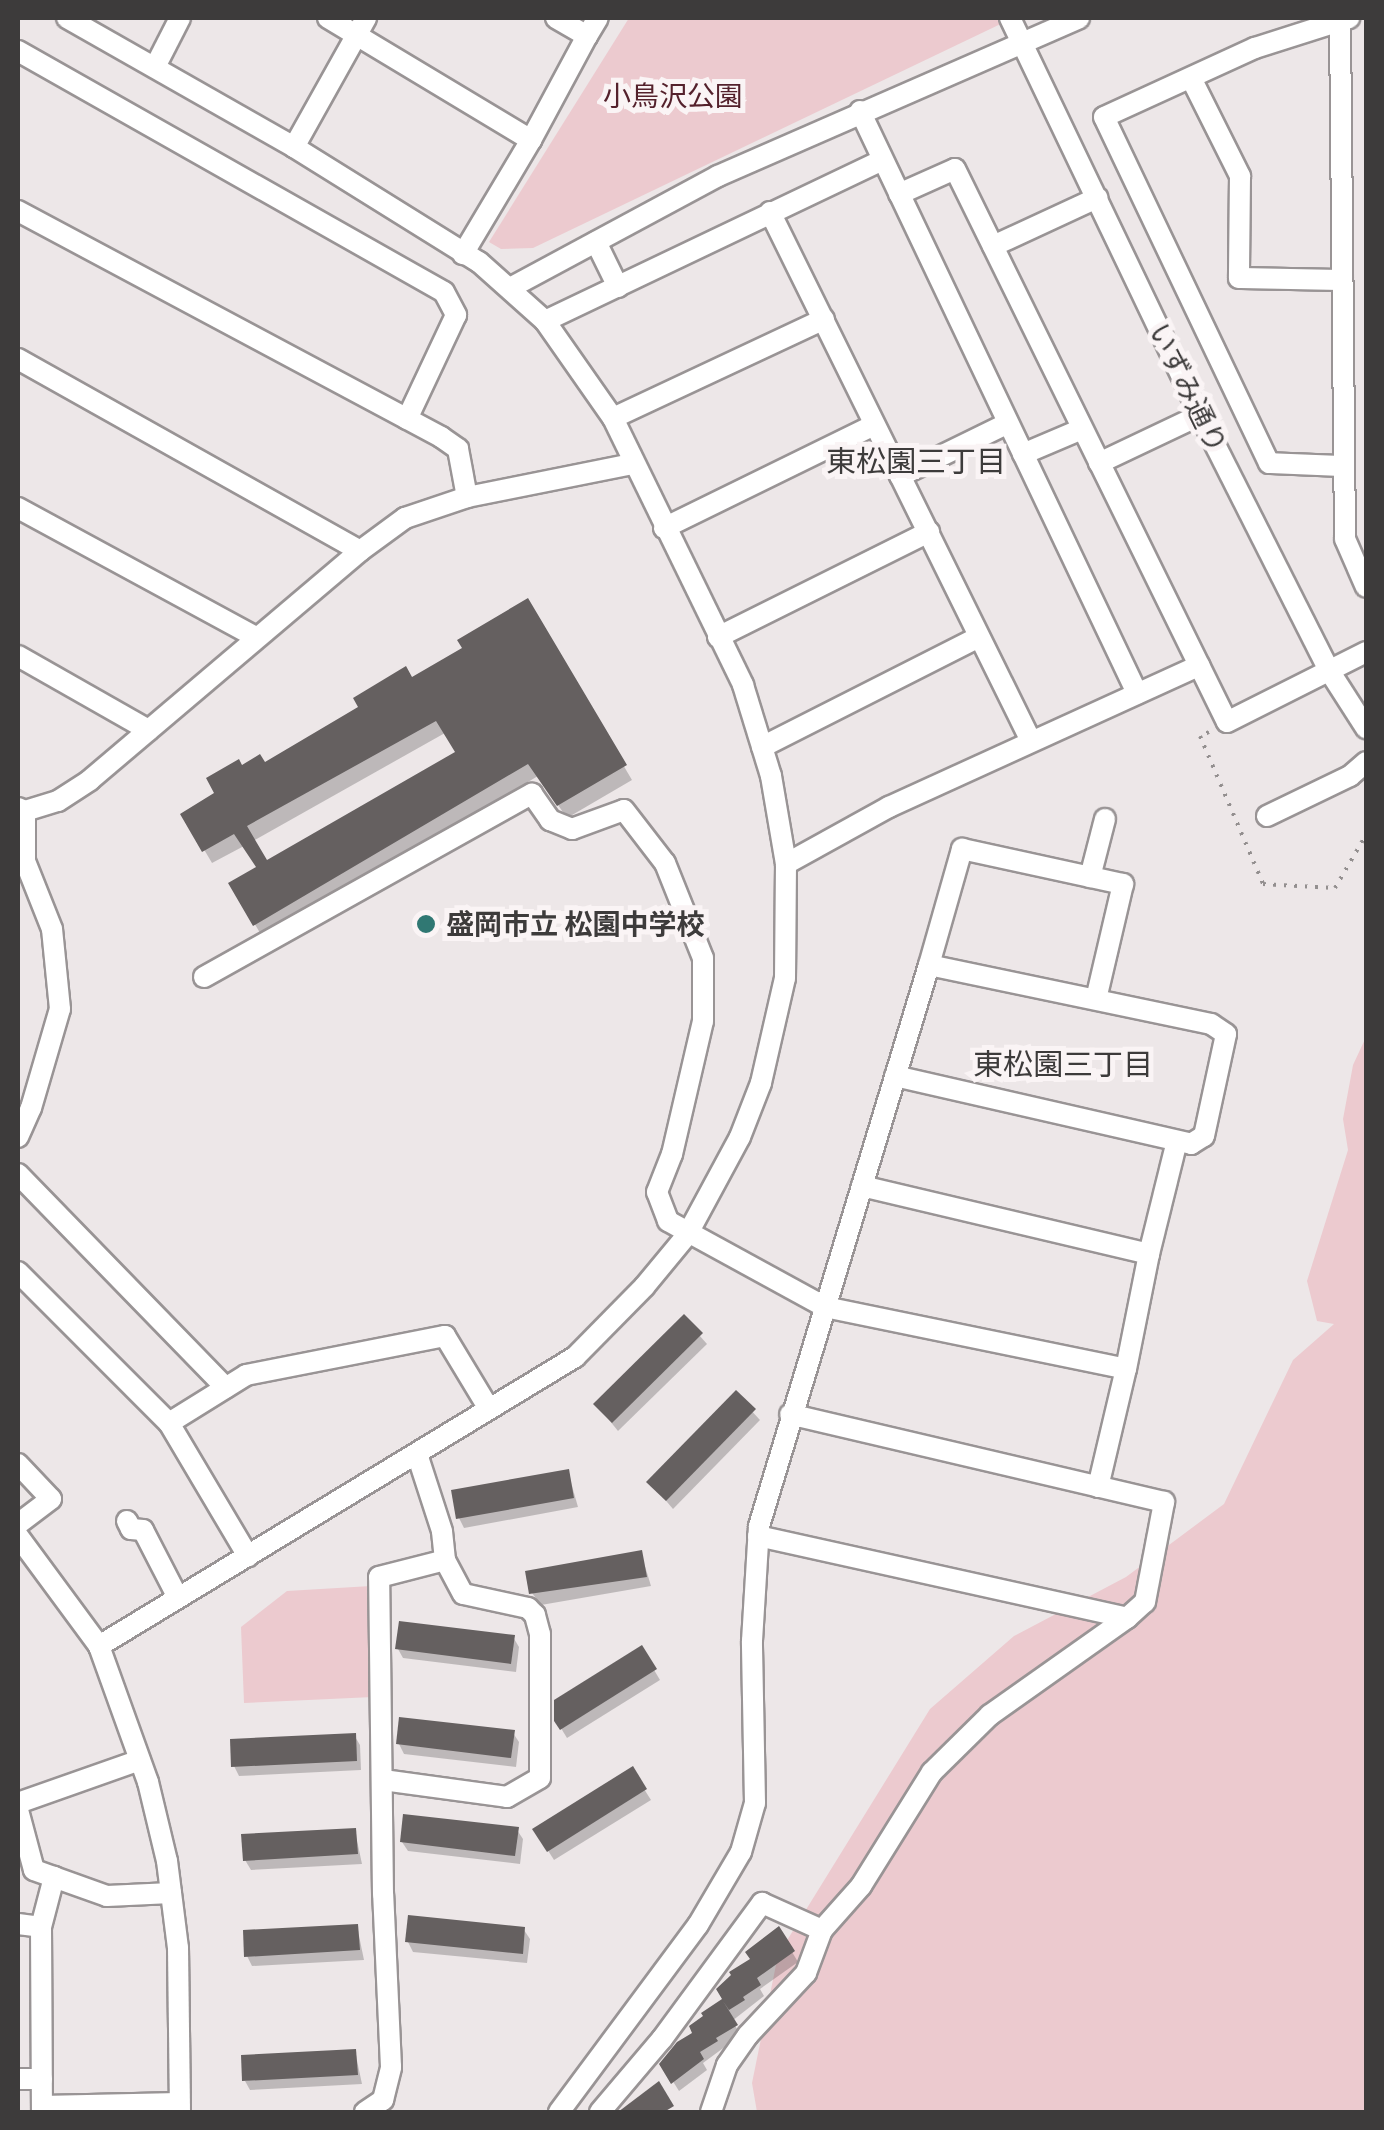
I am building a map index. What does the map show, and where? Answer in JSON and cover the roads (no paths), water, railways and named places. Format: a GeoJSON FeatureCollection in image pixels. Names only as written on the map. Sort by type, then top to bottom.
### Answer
{"type":"FeatureCollection","features":[{"type":"Feature","properties":{"kind":"street"},"geometry":{"type":"LineString","coordinates":[[67,18],[294,147],[463,254],[510,288],[545,321],[613,418],[632,464],[743,685],[762,747],[786,864],[785,978],[761,1083],[740,1137],[687,1235],[575,1356],[99,1646]]}},
{"type":"Feature","properties":{"kind":"street"},"geometry":{"type":"LineString","coordinates":[[156,66],[180,18]]}},
{"type":"Feature","properties":{"kind":"street"},"geometry":{"type":"LineString","coordinates":[[328,18],[361,26],[530,140]]}},
{"type":"Feature","properties":{"kind":"street"},"geometry":{"type":"LineString","coordinates":[[463,254],[593,27],[556,18]]}},
{"type":"Feature","properties":{"kind":"street","name":"いずみ通り"},"geometry":{"type":"LineString","coordinates":[[1010,18],[1200,415],[1330,672],[1366,728]]}},
{"type":"Feature","properties":{"kind":"street"},"geometry":{"type":"LineString","coordinates":[[510,288],[718,176],[1079,18]]}},
{"type":"Feature","properties":{"kind":"street"},"geometry":{"type":"LineString","coordinates":[[1343,466],[1269,463],[1104,117],[1254,48],[1345,19],[1345,540],[1366,587]]}},
{"type":"Feature","properties":{"kind":"street"},"geometry":{"type":"LineString","coordinates":[[294,147],[361,26]]}},
{"type":"Feature","properties":{"kind":"street"},"geometry":{"type":"LineString","coordinates":[[18,51],[444,292],[456,315],[407,419]]}},
{"type":"Feature","properties":{"kind":"street"},"geometry":{"type":"LineString","coordinates":[[1191,78],[1240,176],[1240,278],[1342,280]]}},
{"type":"Feature","properties":{"kind":"street"},"geometry":{"type":"LineString","coordinates":[[860,111],[1137,693]]}},
{"type":"Feature","properties":{"kind":"street"},"geometry":{"type":"LineString","coordinates":[[545,321],[884,160]]}},
{"type":"Feature","properties":{"kind":"street"},"geometry":{"type":"LineString","coordinates":[[899,194],[955,169],[1226,722],[1366,652]]}},
{"type":"Feature","properties":{"kind":"street"},"geometry":{"type":"LineString","coordinates":[[992,246],[1097,198]]}},
{"type":"Feature","properties":{"kind":"street"},"geometry":{"type":"LineString","coordinates":[[18,211],[458,449],[466,497]]}},
{"type":"Feature","properties":{"kind":"street"},"geometry":{"type":"LineString","coordinates":[[770,212],[1031,742]]}},
{"type":"Feature","properties":{"kind":"street"},"geometry":{"type":"LineString","coordinates":[[596,242],[618,287]]}},
{"type":"Feature","properties":{"kind":"street"},"geometry":{"type":"LineString","coordinates":[[613,418],[824,320]]}},
{"type":"Feature","properties":{"kind":"street"},"geometry":{"type":"LineString","coordinates":[[1342,349],[1366,349]]}},
{"type":"Feature","properties":{"kind":"street"},"geometry":{"type":"LineString","coordinates":[[18,358],[360,550]]}},
{"type":"Feature","properties":{"kind":"street"},"geometry":{"type":"LineString","coordinates":[[1099,463],[1200,415]]}},
{"type":"Feature","properties":{"kind":"street"},"geometry":{"type":"LineString","coordinates":[[900,476],[1008,424]]}},
{"type":"Feature","properties":{"kind":"street"},"geometry":{"type":"LineString","coordinates":[[664,528],[874,425]]}},
{"type":"Feature","properties":{"kind":"street"},"geometry":{"type":"LineString","coordinates":[[1023,454],[1082,429]]}},
{"type":"Feature","properties":{"kind":"street"},"geometry":{"type":"LineString","coordinates":[[18,1137],[31,1108],[60,1009],[52,929],[25,862],[22,809],[58,802],[360,550],[405,518],[466,497],[553,483],[632,464]]}},
{"type":"Feature","properties":{"kind":"street"},"geometry":{"type":"LineString","coordinates":[[18,508],[256,637]]}},
{"type":"Feature","properties":{"kind":"street"},"geometry":{"type":"LineString","coordinates":[[718,637],[929,532]]}},
{"type":"Feature","properties":{"kind":"street"},"geometry":{"type":"LineString","coordinates":[[762,747],[977,638]]}},
{"type":"Feature","properties":{"kind":"street"},"geometry":{"type":"LineString","coordinates":[[18,656],[148,730]]}},
{"type":"Feature","properties":{"kind":"street"},"geometry":{"type":"LineString","coordinates":[[786,864],[889,808],[1199,666]]}},
{"type":"Feature","properties":{"kind":"street"},"geometry":{"type":"LineString","coordinates":[[1266,816],[1350,776],[1366,762]]}},
{"type":"Feature","properties":{"kind":"street"},"geometry":{"type":"LineString","coordinates":[[204,977],[532,794],[550,820],[572,829],[624,810],[666,864],[703,958],[703,1021],[672,1154],[657,1192],[668,1222],[825,1307],[1126,1369]]}},
{"type":"Feature","properties":{"kind":"street"},"geometry":{"type":"LineString","coordinates":[[1090,877],[1106,819]]}},
{"type":"Feature","properties":{"kind":"street"},"geometry":{"type":"LineString","coordinates":[[559,2112],[698,1925],[741,1852],[755,1803],[752,1641],[758,1536],[790,1414],[962,849],[1123,884],[1096,999]]}},
{"type":"Feature","properties":{"kind":"street"},"geometry":{"type":"LineString","coordinates":[[895,1076],[1190,1144],[1204,1136],[1226,1034],[1210,1024],[929,965]]}},
{"type":"Feature","properties":{"kind":"street"},"geometry":{"type":"LineString","coordinates":[[1098,1486],[1177,1141]]}},
{"type":"Feature","properties":{"kind":"street"},"geometry":{"type":"LineString","coordinates":[[18,1174],[226,1388]]}},
{"type":"Feature","properties":{"kind":"street"},"geometry":{"type":"LineString","coordinates":[[862,1186],[1149,1254]]}},
{"type":"Feature","properties":{"kind":"street"},"geometry":{"type":"LineString","coordinates":[[18,1272],[168,1423],[248,1556]]}},
{"type":"Feature","properties":{"kind":"street"},"geometry":{"type":"LineString","coordinates":[[168,1423],[246,1375],[445,1336],[489,1409]]}},
{"type":"Feature","properties":{"kind":"street"},"geometry":{"type":"LineString","coordinates":[[711,2112],[727,2065],[806,1973],[822,1930],[862,1886],[932,1772],[990,1715],[1144,1602],[1164,1502],[790,1414]]}},
{"type":"Feature","properties":{"kind":"street"},"geometry":{"type":"LineString","coordinates":[[383,1780],[508,1798],[540,1778],[540,1634],[535,1615],[528,1608],[463,1594],[445,1560],[442,1531],[417,1454]]}},
{"type":"Feature","properties":{"kind":"street"},"geometry":{"type":"LineString","coordinates":[[18,1464],[51,1499],[18,1524]]}},
{"type":"Feature","properties":{"kind":"street"},"geometry":{"type":"LineString","coordinates":[[127,1521],[131,1529],[143,1530],[177,1596]]}},
{"type":"Feature","properties":{"kind":"street"},"geometry":{"type":"LineString","coordinates":[[18,1536],[99,1646],[140,1760],[167,1860],[178,1948],[180,2108],[42,2109],[41,1928],[54,1877]]}},
{"type":"Feature","properties":{"kind":"street"},"geometry":{"type":"LineString","coordinates":[[758,1536],[1126,1618]]}},
{"type":"Feature","properties":{"kind":"street"},"geometry":{"type":"LineString","coordinates":[[364,2112],[383,2100],[391,2068],[380,1577],[445,1560]]}},
{"type":"Feature","properties":{"kind":"street"},"geometry":{"type":"LineString","coordinates":[[140,1760],[18,1806],[34,1870],[107,1896],[171,1893]]}},
{"type":"Feature","properties":{"kind":"street"},"geometry":{"type":"LineString","coordinates":[[600,2112],[662,2039],[762,1903],[822,1930]]}},
{"type":"Feature","properties":{"kind":"street"},"geometry":{"type":"LineString","coordinates":[[18,1924],[41,1928]]}},
{"type":"Feature","properties":{"kind":"street"},"geometry":{"type":"LineString","coordinates":[[18,2079],[42,2080]]}},
{"type":"Feature","properties":{"kind":"place","name":"盛岡市立 松園中学校"},"geometry":{"type":"Point","coordinates":[426,924]}},
{"type":"Feature","properties":{"kind":"district","name":"東松園三丁目"},"geometry":{"type":"Point","coordinates":[916,461]}},
{"type":"Feature","properties":{"kind":"district","name":"東松園三丁目"},"geometry":{"type":"Point","coordinates":[1063,1064]}},
{"type":"Feature","properties":{"kind":"park label","name":"小鳥沢公園"},"geometry":{"type":"Point","coordinates":[673,96]}}]}
